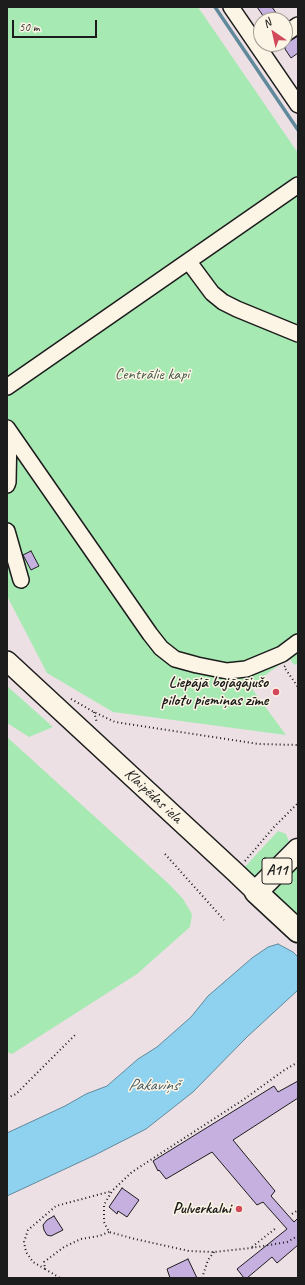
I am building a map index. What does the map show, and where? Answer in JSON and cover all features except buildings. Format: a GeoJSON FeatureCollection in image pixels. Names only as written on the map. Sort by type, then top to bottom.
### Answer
{"type":"FeatureCollection","features":[{"type":"Feature","properties":{"kind":"highway","name":"A11"},"geometry":{"type":"LineString","coordinates":[[256,892],[298,850]]}},
{"type":"Feature","properties":{"kind":"highway","name":"Klaipēdas iela"},"geometry":{"type":"LineString","coordinates":[[256,892],[298,931]]}},
{"type":"Feature","properties":{"kind":"main road","name":"Klaipēdas iela"},"geometry":{"type":"LineString","coordinates":[[7,661],[256,892]]}},
{"type":"Feature","properties":{"kind":"street"},"geometry":{"type":"LineString","coordinates":[[231,7],[253,33]]}},
{"type":"Feature","properties":{"kind":"street"},"geometry":{"type":"LineString","coordinates":[[268,52],[298,105]]}},
{"type":"Feature","properties":{"kind":"street"},"geometry":{"type":"LineString","coordinates":[[7,387],[298,185]]}},
{"type":"Feature","properties":{"kind":"street"},"geometry":{"type":"LineString","coordinates":[[189,262],[212,293],[223,302],[298,334]]}},
{"type":"Feature","properties":{"kind":"street"},"geometry":{"type":"LineString","coordinates":[[7,485],[8,429]]}},
{"type":"Feature","properties":{"kind":"street"},"geometry":{"type":"LineString","coordinates":[[8,429],[161,648],[175,659],[197,665],[227,670],[246,669],[282,654],[293,645]]}},
{"type":"Feature","properties":{"kind":"street"},"geometry":{"type":"LineString","coordinates":[[7,531],[21,580]]}},
{"type":"Feature","properties":{"kind":"path"},"geometry":{"type":"LineString","coordinates":[[293,645],[294,658],[284,667],[298,687]]}},
{"type":"Feature","properties":{"kind":"path"},"geometry":{"type":"LineString","coordinates":[[68,697],[115,722],[259,744],[298,745]]}},
{"type":"Feature","properties":{"kind":"path"},"geometry":{"type":"LineString","coordinates":[[245,862],[274,827],[298,803]]}},
{"type":"Feature","properties":{"kind":"path"},"geometry":{"type":"LineString","coordinates":[[165,854],[224,920]]}},
{"type":"Feature","properties":{"kind":"path"},"geometry":{"type":"LineString","coordinates":[[7,1098],[16,1094],[77,1033]]}},
{"type":"Feature","properties":{"kind":"path"},"geometry":{"type":"LineString","coordinates":[[109,1232],[104,1222],[104,1205],[112,1191],[132,1172],[243,1100],[298,1062]]}},
{"type":"Feature","properties":{"kind":"path"},"geometry":{"type":"LineString","coordinates":[[60,1278],[34,1262],[26,1252],[24,1242],[28,1230],[56,1206],[112,1191]]}},
{"type":"Feature","properties":{"kind":"path"},"geometry":{"type":"LineString","coordinates":[[292,1214],[298,1210]]}},
{"type":"Feature","properties":{"kind":"path"},"geometry":{"type":"LineString","coordinates":[[251,1248],[276,1228]]}},
{"type":"Feature","properties":{"kind":"path"},"geometry":{"type":"LineString","coordinates":[[45,1269],[44,1262],[64,1248],[81,1239],[99,1236],[109,1232],[189,1251],[214,1252],[287,1242],[298,1236]]}},
{"type":"Feature","properties":{"kind":"path"},"geometry":{"type":"LineString","coordinates":[[202,1278],[208,1260],[214,1252]]}},
{"type":"Feature","properties":{"kind":"green space","name":"Centrālie kapi"},"geometry":{"type":"Polygon","coordinates":[[[7,7],[198,7],[298,153],[298,663],[294,665],[289,658],[250,686],[286,735],[113,712],[47,673],[7,596],[7,7]]]}},
{"type":"Feature","properties":{"kind":"green space"},"geometry":{"type":"Polygon","coordinates":[[[7,686],[53,727],[29,737],[7,723],[7,686]]]}},
{"type":"Feature","properties":{"kind":"green space"},"geometry":{"type":"Polygon","coordinates":[[[7,737],[170,885],[183,899],[192,914],[190,927],[137,974],[12,1054],[7,1052],[7,737]]]}},
{"type":"Feature","properties":{"kind":"green space"},"geometry":{"type":"Polygon","coordinates":[[[278,831],[286,834],[290,844],[260,875],[249,876],[242,870],[278,831]]]}},
{"type":"Feature","properties":{"kind":"green space"},"geometry":{"type":"Polygon","coordinates":[[[298,859],[298,922],[274,895],[273,889],[298,859]]]}},
{"type":"Feature","properties":{"kind":"water","name":"Pakaviņš"},"geometry":{"type":"Polygon","coordinates":[[[278,944],[293,952],[298,957],[298,990],[247,1037],[193,1092],[146,1129],[95,1155],[7,1196],[7,1133],[65,1106],[86,1094],[107,1086],[138,1059],[157,1047],[191,1017],[208,996],[252,958],[268,947],[278,944]]]}},
{"type":"Feature","properties":{"kind":"waterway"},"geometry":{"type":"LineString","coordinates":[[215,7],[298,130]]}},
{"type":"Feature","properties":{"kind":"place","name":"Liepājā bojāgājušo pilotu piemiņas zīme"},"geometry":{"type":"Point","coordinates":[276,692]}},
{"type":"Feature","properties":{"kind":"place","name":"Pulverkalni"},"geometry":{"type":"Point","coordinates":[239,1209]}}]}
